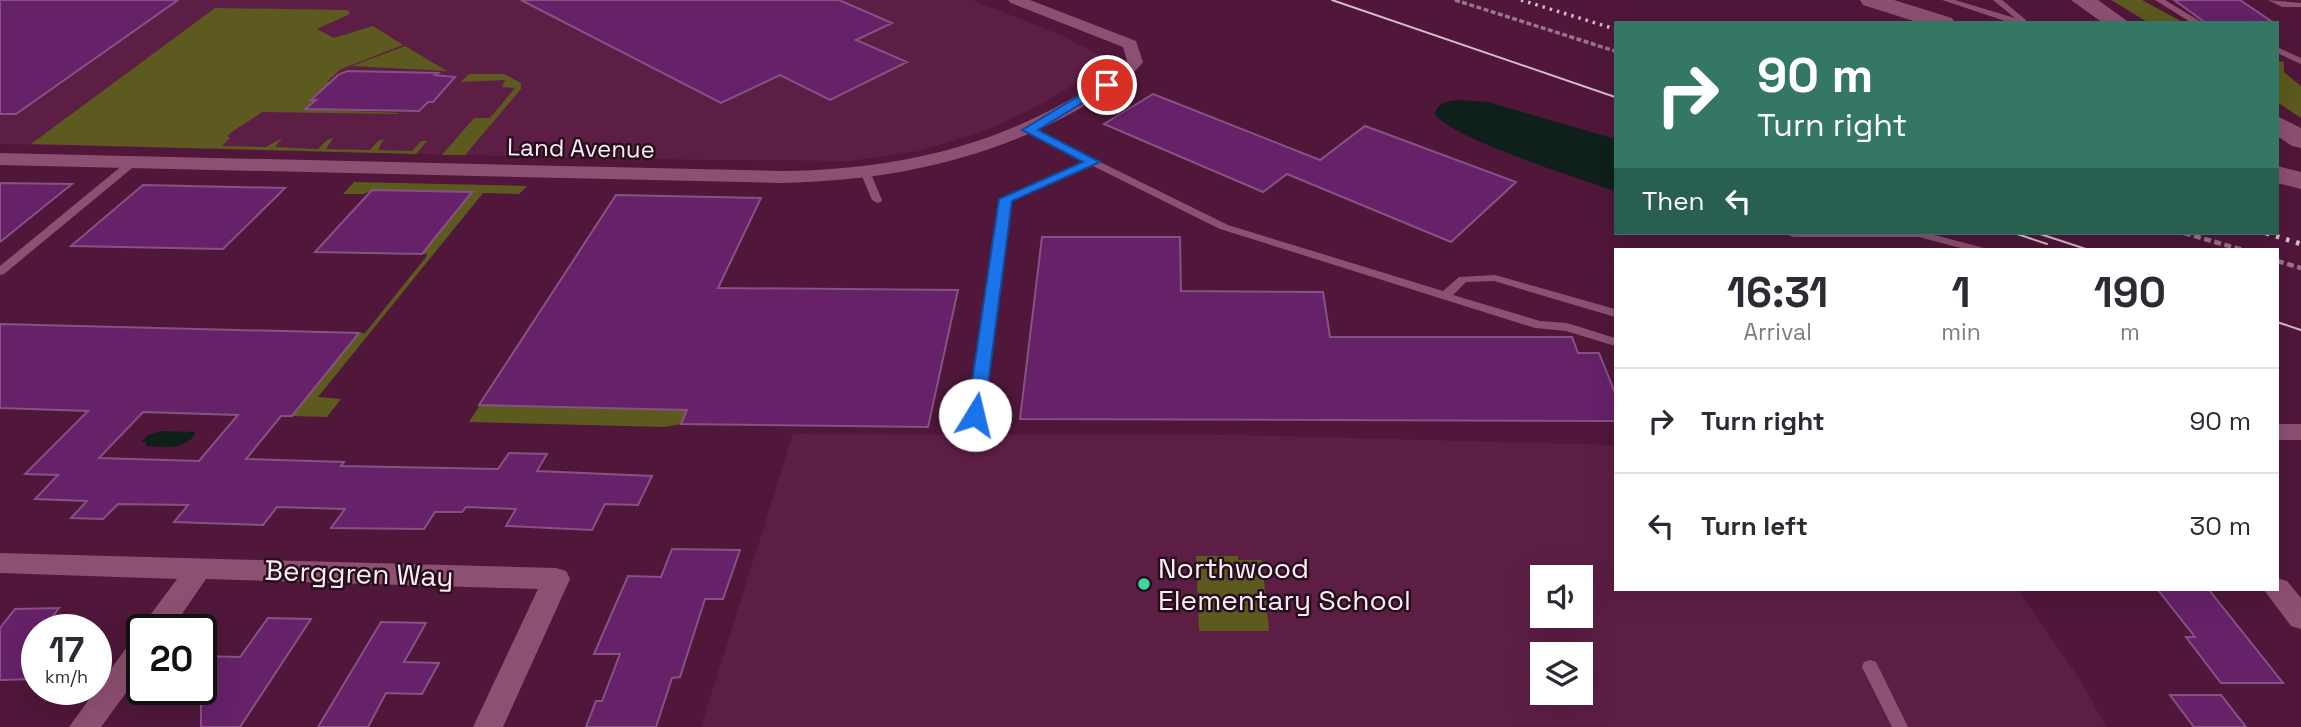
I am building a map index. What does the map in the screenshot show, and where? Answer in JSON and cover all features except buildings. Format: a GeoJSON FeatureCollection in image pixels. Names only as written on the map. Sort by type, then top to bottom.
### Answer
{"type":"FeatureCollection","features":[{"type":"Feature","properties":{"kind":"street","name":"Land Avenue"},"geometry":{"type":"LineString","coordinates":[[0,159],[781,177],[866,174],[954,158],[1029,130],[1123,74],[1135,62],[1130,44],[1016,0]]}},
{"type":"Feature","properties":{"kind":"street"},"geometry":{"type":"LineString","coordinates":[[1871,0],[1938,21]]}},
{"type":"Feature","properties":{"kind":"street"},"geometry":{"type":"LineString","coordinates":[[2081,0],[2116,21]]}},
{"type":"Feature","properties":{"kind":"street"},"geometry":{"type":"LineString","coordinates":[[2279,125],[2301,140]]}},
{"type":"Feature","properties":{"kind":"street"},"geometry":{"type":"LineString","coordinates":[[2279,175],[2301,181]]}},
{"type":"Feature","properties":{"kind":"street"},"geometry":{"type":"LineString","coordinates":[[2279,432],[2301,432]]}},
{"type":"Feature","properties":{"kind":"street","name":"Berggren Way"},"geometry":{"type":"LineString","coordinates":[[0,563],[556,579],[488,727]]}},
{"type":"Feature","properties":{"kind":"street"},"geometry":{"type":"LineString","coordinates":[[167,614],[199,569]]}},
{"type":"Feature","properties":{"kind":"street"},"geometry":{"type":"LineString","coordinates":[[2279,591],[2301,618]]}},
{"type":"Feature","properties":{"kind":"street"},"geometry":{"type":"LineString","coordinates":[[84,727],[126,670]]}},
{"type":"Feature","properties":{"kind":"lane"},"geometry":{"type":"LineString","coordinates":[[1946,0],[2016,21]]}},
{"type":"Feature","properties":{"kind":"lane"},"geometry":{"type":"LineString","coordinates":[[1997,0],[2021,21]]}},
{"type":"Feature","properties":{"kind":"lane"},"geometry":{"type":"LineString","coordinates":[[2159,0],[2196,21]]}},
{"type":"Feature","properties":{"kind":"lane"},"geometry":{"type":"LineString","coordinates":[[2272,0],[2282,5],[2301,5]]}},
{"type":"Feature","properties":{"kind":"lane"},"geometry":{"type":"LineString","coordinates":[[2279,51],[2301,61]]}},
{"type":"Feature","properties":{"kind":"lane"},"geometry":{"type":"LineString","coordinates":[[1029,130],[1224,228],[1539,325],[1567,327],[1614,342]]}},
{"type":"Feature","properties":{"kind":"lane"},"geometry":{"type":"LineString","coordinates":[[0,272],[133,162]]}},
{"type":"Feature","properties":{"kind":"lane"},"geometry":{"type":"LineString","coordinates":[[975,415],[1006,199],[1094,162]]}},
{"type":"Feature","properties":{"kind":"lane"},"geometry":{"type":"LineString","coordinates":[[866,174],[877,201]]}},
{"type":"Feature","properties":{"kind":"lane"},"geometry":{"type":"LineString","coordinates":[[1923,235],[1972,248]]}},
{"type":"Feature","properties":{"kind":"lane"},"geometry":{"type":"LineString","coordinates":[[1444,297],[1463,279],[1495,278],[1614,313]]}},
{"type":"Feature","properties":{"kind":"lane"},"geometry":{"type":"LineString","coordinates":[[1870,667],[1900,727]]}},
{"type":"Feature","properties":{"kind":"path"},"geometry":{"type":"LineString","coordinates":[[1455,0],[1614,51]]}},
{"type":"Feature","properties":{"kind":"path"},"geometry":{"type":"LineString","coordinates":[[2191,235],[2236,248]]}},
{"type":"Feature","properties":{"kind":"path"},"geometry":{"type":"LineString","coordinates":[[2279,262],[2301,268]]}},
{"type":"Feature","properties":{"kind":"shaded area"},"geometry":{"type":"Polygon","coordinates":[[[0,0],[972,0],[1061,35],[1109,60],[1106,66],[1041,104],[990,129],[920,151],[850,161],[635,159],[0,144],[0,0]]]}},
{"type":"Feature","properties":{"kind":"shaded area"},"geometry":{"type":"Polygon","coordinates":[[[2111,0],[2142,0],[2180,21],[2146,21],[2111,0]]]}},
{"type":"Feature","properties":{"kind":"shaded area"},"geometry":{"type":"Polygon","coordinates":[[[215,8],[346,10],[350,12],[348,15],[317,29],[334,38],[373,26],[403,45],[341,69],[306,109],[399,113],[262,112],[227,136],[230,138],[222,146],[266,147],[282,138],[275,147],[318,149],[333,138],[326,149],[370,150],[378,141],[384,139],[378,150],[412,151],[421,141],[427,141],[416,154],[31,144],[215,8]]]}},
{"type":"Feature","properties":{"kind":"shaded area"},"geometry":{"type":"Polygon","coordinates":[[[405,46],[447,71],[352,66],[405,46]]]}},
{"type":"Feature","properties":{"kind":"shaded area"},"geometry":{"type":"Polygon","coordinates":[[[2279,61],[2284,62],[2284,72],[2301,86],[2301,118],[2279,103],[2279,61]]]}},
{"type":"Feature","properties":{"kind":"shaded area"},"geometry":{"type":"Polygon","coordinates":[[[469,74],[504,74],[521,83],[521,89],[465,155],[442,155],[474,118],[490,118],[515,88],[502,87],[505,80],[461,82],[469,74]]]}},
{"type":"Feature","properties":{"kind":"shaded area"},"geometry":{"type":"Polygon","coordinates":[[[1449,101],[1488,102],[1614,139],[1614,191],[1466,135],[1446,124],[1435,114],[1439,106],[1449,101]]]}},
{"type":"Feature","properties":{"kind":"shaded area"},"geometry":{"type":"Polygon","coordinates":[[[354,182],[527,186],[519,194],[483,193],[318,397],[341,399],[327,417],[292,416],[359,333],[365,333],[426,257],[427,254],[422,254],[472,192],[372,190],[364,194],[343,194],[354,182]]]}},
{"type":"Feature","properties":{"kind":"shaded area"},"geometry":{"type":"Polygon","coordinates":[[[718,287],[740,288],[681,424],[664,427],[469,422],[480,405],[718,287]]]}},
{"type":"Feature","properties":{"kind":"shaded area"},"geometry":{"type":"Polygon","coordinates":[[[162,431],[195,432],[195,435],[184,444],[173,447],[146,446],[146,442],[141,442],[148,435],[162,431]]]}},
{"type":"Feature","properties":{"kind":"shaded area","name":"Northwood Elementary School"},"geometry":{"type":"Polygon","coordinates":[[[793,434],[1239,435],[1614,445],[1614,591],[2019,591],[2081,681],[2106,727],[701,727],[793,434]]]}},
{"type":"Feature","properties":{"kind":"shaded area"},"geometry":{"type":"Polygon","coordinates":[[[1196,556],[1238,556],[1238,560],[1262,560],[1269,631],[1199,631],[1196,556]]]}},
{"type":"Feature","properties":{"kind":"tram line"},"geometry":{"type":"LineString","coordinates":[[1332,0],[1614,97]]}},
{"type":"Feature","properties":{"kind":"tram line"},"geometry":{"type":"LineString","coordinates":[[2020,235],[2047,244]]}},
{"type":"Feature","properties":{"kind":"tram line"},"geometry":{"type":"LineString","coordinates":[[2043,235],[2083,248]]}},
{"type":"Feature","properties":{"kind":"tram line"},"geometry":{"type":"LineString","coordinates":[[2279,323],[2301,330]]}},
{"type":"Feature","properties":{"kind":"railway"},"geometry":{"type":"LineString","coordinates":[[1521,0],[1614,29]]}},
{"type":"Feature","properties":{"kind":"railway"},"geometry":{"type":"LineString","coordinates":[[2272,235],[2301,244]]}},
{"type":"Feature","properties":{"kind":"place","name":"Northwood Elementary School"},"geometry":{"type":"Point","coordinates":[1144,584]}},
{"type":"Feature","properties":{"kind":"route"},"geometry":{"type":"LineString","coordinates":[[975,415],[1006,199],[1094,162],[1029,130],[1107,85]]}}]}
